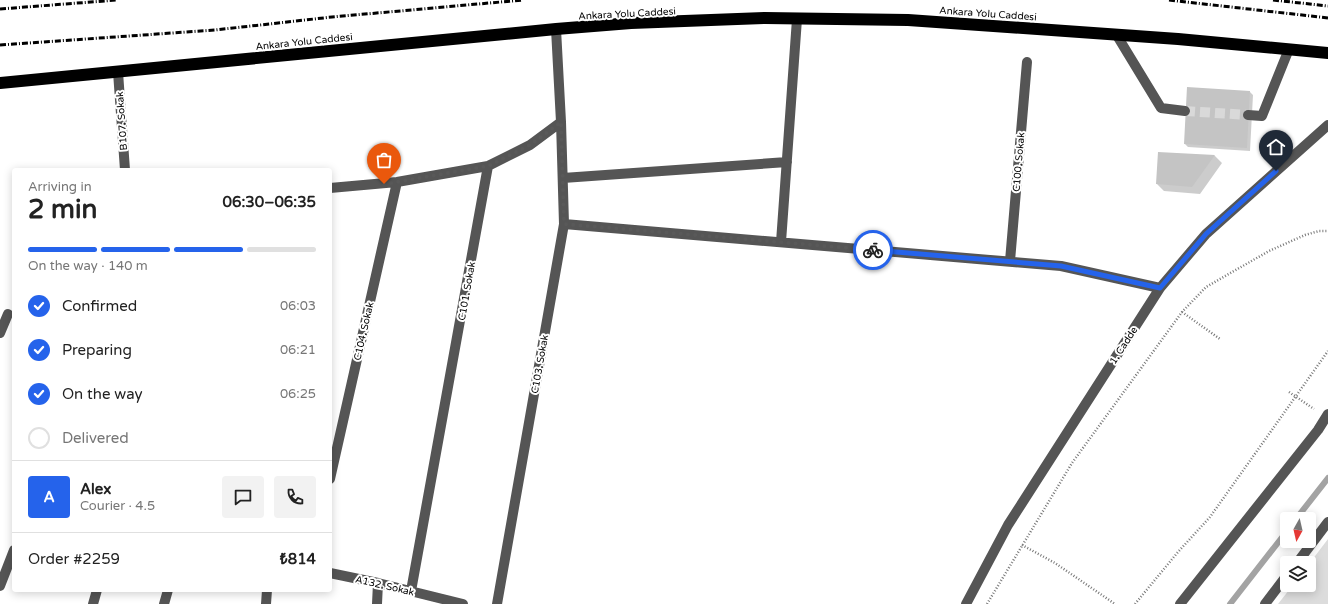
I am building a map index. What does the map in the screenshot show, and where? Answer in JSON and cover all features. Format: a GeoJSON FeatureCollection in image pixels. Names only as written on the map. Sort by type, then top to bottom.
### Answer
{"type":"FeatureCollection","features":[{"type":"Feature","properties":{"kind":"highway","name":"Ankara Yolu Caddesi"},"geometry":{"type":"LineString","coordinates":[[0,83],[556,29],[631,23],[765,18],[908,20],[1116,34],[1328,53]]}},
{"type":"Feature","properties":{"kind":"street"},"geometry":{"type":"LineString","coordinates":[[780,242],[797,19]]}},
{"type":"Feature","properties":{"kind":"street"},"geometry":{"type":"LineString","coordinates":[[332,188],[397,182],[488,166],[530,145],[561,122],[556,29]]}},
{"type":"Feature","properties":{"kind":"street"},"geometry":{"type":"LineString","coordinates":[[1116,34],[1161,108],[1185,111]]}},
{"type":"Feature","properties":{"kind":"street"},"geometry":{"type":"LineString","coordinates":[[1248,115],[1262,116],[1289,49]]}},
{"type":"Feature","properties":{"kind":"street","name":"C100. Sokak"},"geometry":{"type":"LineString","coordinates":[[1010,262],[1027,62]]}},
{"type":"Feature","properties":{"kind":"street","name":"B107. Sokak"},"geometry":{"type":"LineString","coordinates":[[118,72],[125,168]]}},
{"type":"Feature","properties":{"kind":"street","name":"C103. Sokak"},"geometry":{"type":"LineString","coordinates":[[497,604],[564,224],[561,122]]}},
{"type":"Feature","properties":{"kind":"street","name":"1. Cadde"},"geometry":{"type":"LineString","coordinates":[[966,604],[1008,525],[1160,288],[1206,234],[1328,125]]}},
{"type":"Feature","properties":{"kind":"street"},"geometry":{"type":"LineString","coordinates":[[563,178],[787,162]]}},
{"type":"Feature","properties":{"kind":"street","name":"C101. Sokak"},"geometry":{"type":"LineString","coordinates":[[411,591],[488,166]]}},
{"type":"Feature","properties":{"kind":"street","name":"C104. Sokak"},"geometry":{"type":"LineString","coordinates":[[332,470],[397,182]]}},
{"type":"Feature","properties":{"kind":"street"},"geometry":{"type":"LineString","coordinates":[[564,224],[1061,266],[1160,288]]}},
{"type":"Feature","properties":{"kind":"street"},"geometry":{"type":"LineString","coordinates":[[0,333],[7,314]]}},
{"type":"Feature","properties":{"kind":"street"},"geometry":{"type":"LineString","coordinates":[[1180,604],[1318,430],[1327,415]]}},
{"type":"Feature","properties":{"kind":"street"},"geometry":{"type":"LineString","coordinates":[[1302,556],[1328,522]]}},
{"type":"Feature","properties":{"kind":"street"},"geometry":{"type":"LineString","coordinates":[[0,586],[12,555]]}},
{"type":"Feature","properties":{"kind":"street","name":"A132. Sokak"},"geometry":{"type":"LineString","coordinates":[[332,573],[463,604]]}},
{"type":"Feature","properties":{"kind":"street"},"geometry":{"type":"LineString","coordinates":[[377,604],[378,583]]}},
{"type":"Feature","properties":{"kind":"street"},"geometry":{"type":"LineString","coordinates":[[1265,604],[1280,585]]}},
{"type":"Feature","properties":{"kind":"street"},"geometry":{"type":"LineString","coordinates":[[93,604],[97,592]]}},
{"type":"Feature","properties":{"kind":"street"},"geometry":{"type":"LineString","coordinates":[[164,604],[167,592]]}},
{"type":"Feature","properties":{"kind":"street"},"geometry":{"type":"LineString","coordinates":[[266,604],[267,592]]}},
{"type":"Feature","properties":{"kind":"path"},"geometry":{"type":"LineString","coordinates":[[987,604],[1072,463],[1182,312],[1206,287],[1269,251],[1305,235],[1320,231],[1328,231]]}},
{"type":"Feature","properties":{"kind":"path"},"geometry":{"type":"LineString","coordinates":[[1182,312],[1220,339]]}},
{"type":"Feature","properties":{"kind":"path"},"geometry":{"type":"LineString","coordinates":[[1135,604],[1178,552],[1210,517],[1328,351]]}},
{"type":"Feature","properties":{"kind":"path"},"geometry":{"type":"LineString","coordinates":[[1289,392],[1327,415]]}},
{"type":"Feature","properties":{"kind":"path"},"geometry":{"type":"LineString","coordinates":[[1022,545],[1055,563],[1115,604]]}},
{"type":"Feature","properties":{"kind":"shaded area"},"geometry":{"type":"Polygon","coordinates":[[[1328,539],[1328,604],[1278,604],[1287,592],[1316,592],[1315,556],[1328,539]]]}},
{"type":"Feature","properties":{"kind":"building"},"geometry":{"type":"Polygon","coordinates":[[[1187,87],[1250,91],[1247,148],[1184,144],[1187,87]]]}},
{"type":"Feature","properties":{"kind":"building"},"geometry":{"type":"Polygon","coordinates":[[[1158,152],[1215,155],[1192,187],[1156,184],[1158,152]]]}},
{"type":"Feature","properties":{"kind":"waterway"},"geometry":{"type":"LineString","coordinates":[[1301,512],[1328,478]]}},
{"type":"Feature","properties":{"kind":"waterway"},"geometry":{"type":"LineString","coordinates":[[1230,604],[1280,540]]}},
{"type":"Feature","properties":{"kind":"tunnel"},"geometry":{"type":"LineString","coordinates":[[1185,111],[1248,115]]}},
{"type":"Feature","properties":{"kind":"railway"},"geometry":{"type":"LineString","coordinates":[[0,9],[117,0]]}},
{"type":"Feature","properties":{"kind":"railway"},"geometry":{"type":"LineString","coordinates":[[0,45],[215,30],[332,17],[523,0]]}},
{"type":"Feature","properties":{"kind":"railway"},"geometry":{"type":"LineString","coordinates":[[1169,0],[1328,18]]}},
{"type":"Feature","properties":{"kind":"railway"},"geometry":{"type":"LineString","coordinates":[[1273,0],[1328,6]]}},
{"type":"Feature","properties":{"kind":"way so far"},"geometry":{"type":"LineString","coordinates":[[384,184],[488,166],[530,145],[561,122],[564,224],[873,250]]}},
{"type":"Feature","properties":{"kind":"route"},"geometry":{"type":"LineString","coordinates":[[873,250],[1061,266],[1160,288],[1206,234],[1276,171]]}}]}
